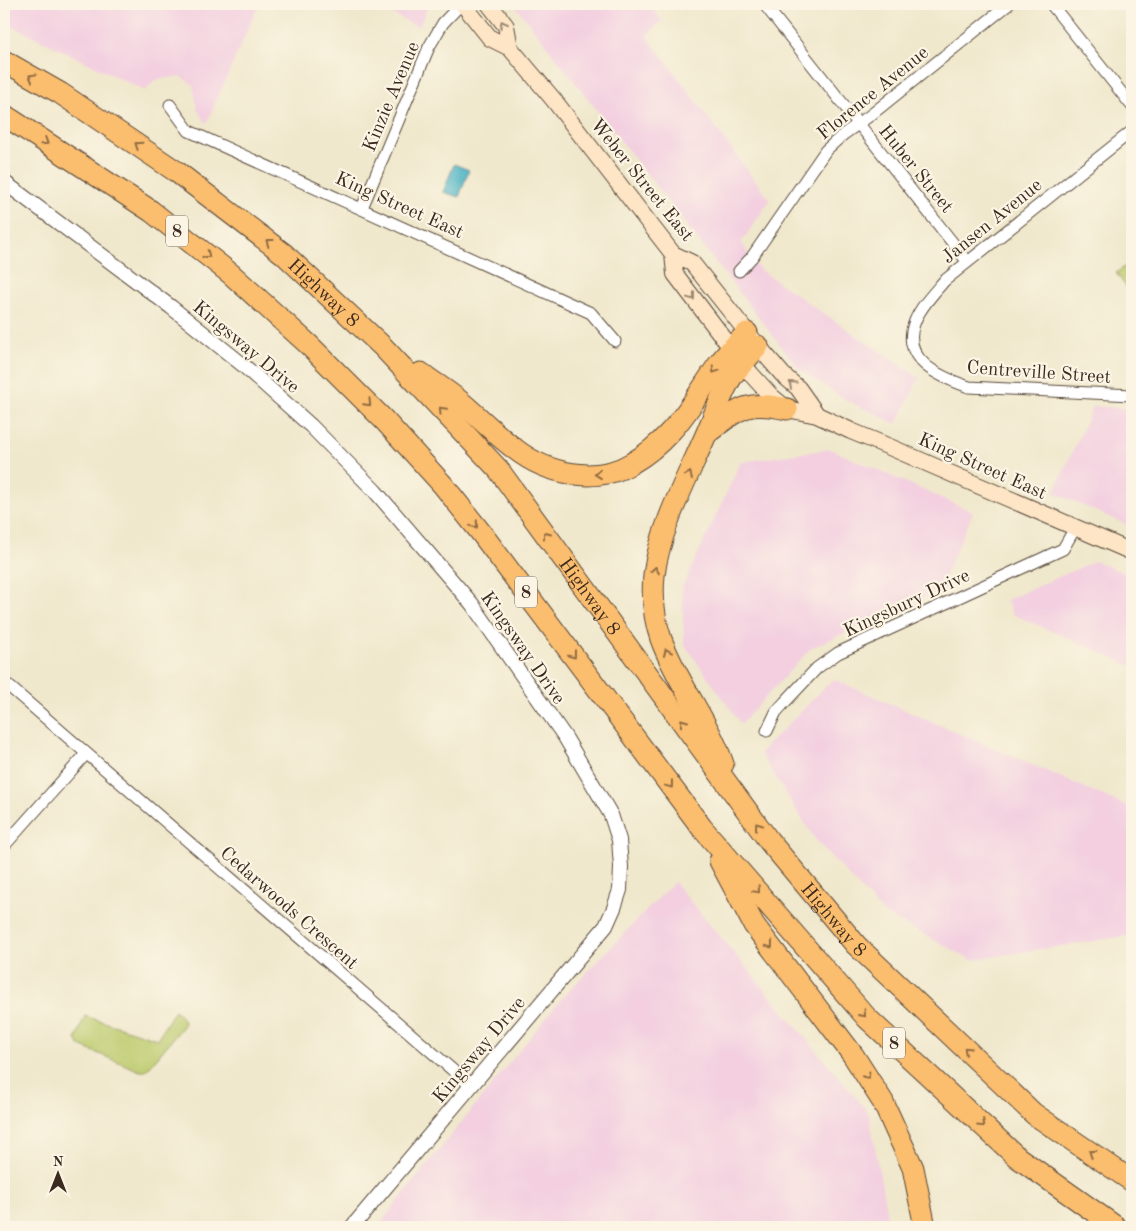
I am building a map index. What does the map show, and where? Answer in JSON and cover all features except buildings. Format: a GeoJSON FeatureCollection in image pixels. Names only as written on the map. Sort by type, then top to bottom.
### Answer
{"type":"FeatureCollection","features":[{"type":"Feature","properties":{"kind":"highway","name":"Highway 8"},"geometry":{"type":"LineString","coordinates":[[4,61],[60,92],[184,178],[284,254],[382,346],[498,469],[769,841],[856,945],[1034,1114],[1132,1181]]}},
{"type":"Feature","properties":{"kind":"highway","name":"8"},"geometry":{"type":"LineString","coordinates":[[4,115],[151,211],[231,274],[308,344],[384,420],[443,485],[482,534],[702,828],[867,1018],[1017,1157],[1116,1227]]}},
{"type":"Feature","properties":{"kind":"highway"},"geometry":{"type":"LineString","coordinates":[[382,346],[459,401],[516,450],[532,461],[567,474],[586,475],[610,472],[631,464],[650,451],[752,340]]}},
{"type":"Feature","properties":{"kind":"highway"},"geometry":{"type":"LineString","coordinates":[[733,790],[716,743],[675,672],[661,638],[653,592],[654,575],[662,540],[670,517],[732,376],[737,356]]}},
{"type":"Feature","properties":{"kind":"highway"},"geometry":{"type":"LineString","coordinates":[[708,432],[734,412],[750,406],[766,404],[787,408]]}},
{"type":"Feature","properties":{"kind":"highway"},"geometry":{"type":"LineString","coordinates":[[702,828],[754,925],[853,1055],[883,1102],[913,1168],[924,1227]]}},
{"type":"Feature","properties":{"kind":"main road","name":"Weber Street East"},"geometry":{"type":"LineString","coordinates":[[462,4],[490,38],[510,48],[553,99],[673,254],[692,263],[752,340]]}},
{"type":"Feature","properties":{"kind":"main road","name":"Weber Street East"},"geometry":{"type":"LineString","coordinates":[[489,4],[506,26],[510,48]]}},
{"type":"Feature","properties":{"kind":"main road","name":"King Street East"},"geometry":{"type":"LineString","coordinates":[[673,254],[675,274],[737,356],[771,396],[787,408],[817,416],[1132,552]]}},
{"type":"Feature","properties":{"kind":"main road"},"geometry":{"type":"LineString","coordinates":[[752,340],[783,375],[798,388],[817,416]]}},
{"type":"Feature","properties":{"kind":"street","name":"Kinzie Avenue"},"geometry":{"type":"LineString","coordinates":[[362,208],[429,47],[447,18],[462,4]]}},
{"type":"Feature","properties":{"kind":"street","name":"Huber Street"},"geometry":{"type":"LineString","coordinates":[[764,4],[967,261]]}},
{"type":"Feature","properties":{"kind":"street","name":"Florence Avenue"},"geometry":{"type":"LineString","coordinates":[[739,271],[752,256],[826,150],[1009,4]]}},
{"type":"Feature","properties":{"kind":"street"},"geometry":{"type":"LineString","coordinates":[[1051,4],[1132,106]]}},
{"type":"Feature","properties":{"kind":"street","name":"King Street East"},"geometry":{"type":"LineString","coordinates":[[170,105],[189,131],[591,313],[615,341]]}},
{"type":"Feature","properties":{"kind":"street","name":"Jansen Avenue"},"geometry":{"type":"LineString","coordinates":[[920,360],[914,348],[912,337],[914,323],[921,309],[944,281],[1132,131]]}},
{"type":"Feature","properties":{"kind":"street","name":"Kingsway Drive"},"geometry":{"type":"LineString","coordinates":[[4,182],[171,307],[243,365],[311,426],[375,491],[472,604],[565,737],[611,815],[619,840],[620,890],[606,926],[352,1227]]}},
{"type":"Feature","properties":{"kind":"street","name":"Centreville Street"},"geometry":{"type":"LineString","coordinates":[[920,360],[932,371],[946,379],[969,386],[1132,395]]}},
{"type":"Feature","properties":{"kind":"street","name":"Kingsbury Drive"},"geometry":{"type":"LineString","coordinates":[[767,731],[776,712],[785,702],[817,668],[838,653],[1063,549],[1075,528]]}},
{"type":"Feature","properties":{"kind":"street","name":"Cedarwoods Crescent"},"geometry":{"type":"LineString","coordinates":[[4,682],[471,1086]]}},
{"type":"Feature","properties":{"kind":"street"},"geometry":{"type":"LineString","coordinates":[[4,846],[86,754]]}},
{"type":"Feature","properties":{"kind":"shaded area"},"geometry":{"type":"Polygon","coordinates":[[[4,4],[259,4],[206,124],[197,109],[193,85],[180,76],[155,80],[145,91],[4,22],[4,4]]]}},
{"type":"Feature","properties":{"kind":"shaded area"},"geometry":{"type":"Polygon","coordinates":[[[371,4],[429,4],[419,27],[371,4]]]}},
{"type":"Feature","properties":{"kind":"shaded area"},"geometry":{"type":"Polygon","coordinates":[[[514,4],[649,4],[662,21],[646,35],[770,200],[741,243],[760,270],[919,378],[897,424],[846,400],[799,369],[514,4]]]}},
{"type":"Feature","properties":{"kind":"shaded area"},"geometry":{"type":"Polygon","coordinates":[[[1093,406],[1132,409],[1132,527],[1054,493],[1093,406]]]}},
{"type":"Feature","properties":{"kind":"shaded area"},"geometry":{"type":"Polygon","coordinates":[[[830,449],[973,512],[938,591],[811,648],[741,724],[684,644],[682,588],[741,462],[830,449]]]}},
{"type":"Feature","properties":{"kind":"shaded area"},"geometry":{"type":"Polygon","coordinates":[[[1095,561],[1132,576],[1132,666],[1012,614],[1006,600],[1095,561]]]}},
{"type":"Feature","properties":{"kind":"shaded area"},"geometry":{"type":"Polygon","coordinates":[[[833,679],[1132,808],[1132,935],[972,960],[883,913],[815,839],[760,753],[833,679]]]}},
{"type":"Feature","properties":{"kind":"shaded area"},"geometry":{"type":"Polygon","coordinates":[[[674,882],[869,1113],[889,1227],[377,1227],[561,999],[674,882]]]}},
{"type":"Feature","properties":{"kind":"green space"},"geometry":{"type":"Polygon","coordinates":[[[1132,261],[1132,295],[1116,273],[1132,261]]]}},
{"type":"Feature","properties":{"kind":"green space"},"geometry":{"type":"Polygon","coordinates":[[[175,1010],[183,1019],[184,1025],[146,1071],[140,1071],[80,1046],[76,1039],[85,1016],[157,1039],[175,1010]]]}},
{"type":"Feature","properties":{"kind":"water"},"geometry":{"type":"Polygon","coordinates":[[[454,164],[469,170],[459,197],[443,192],[454,164]]]}}]}
